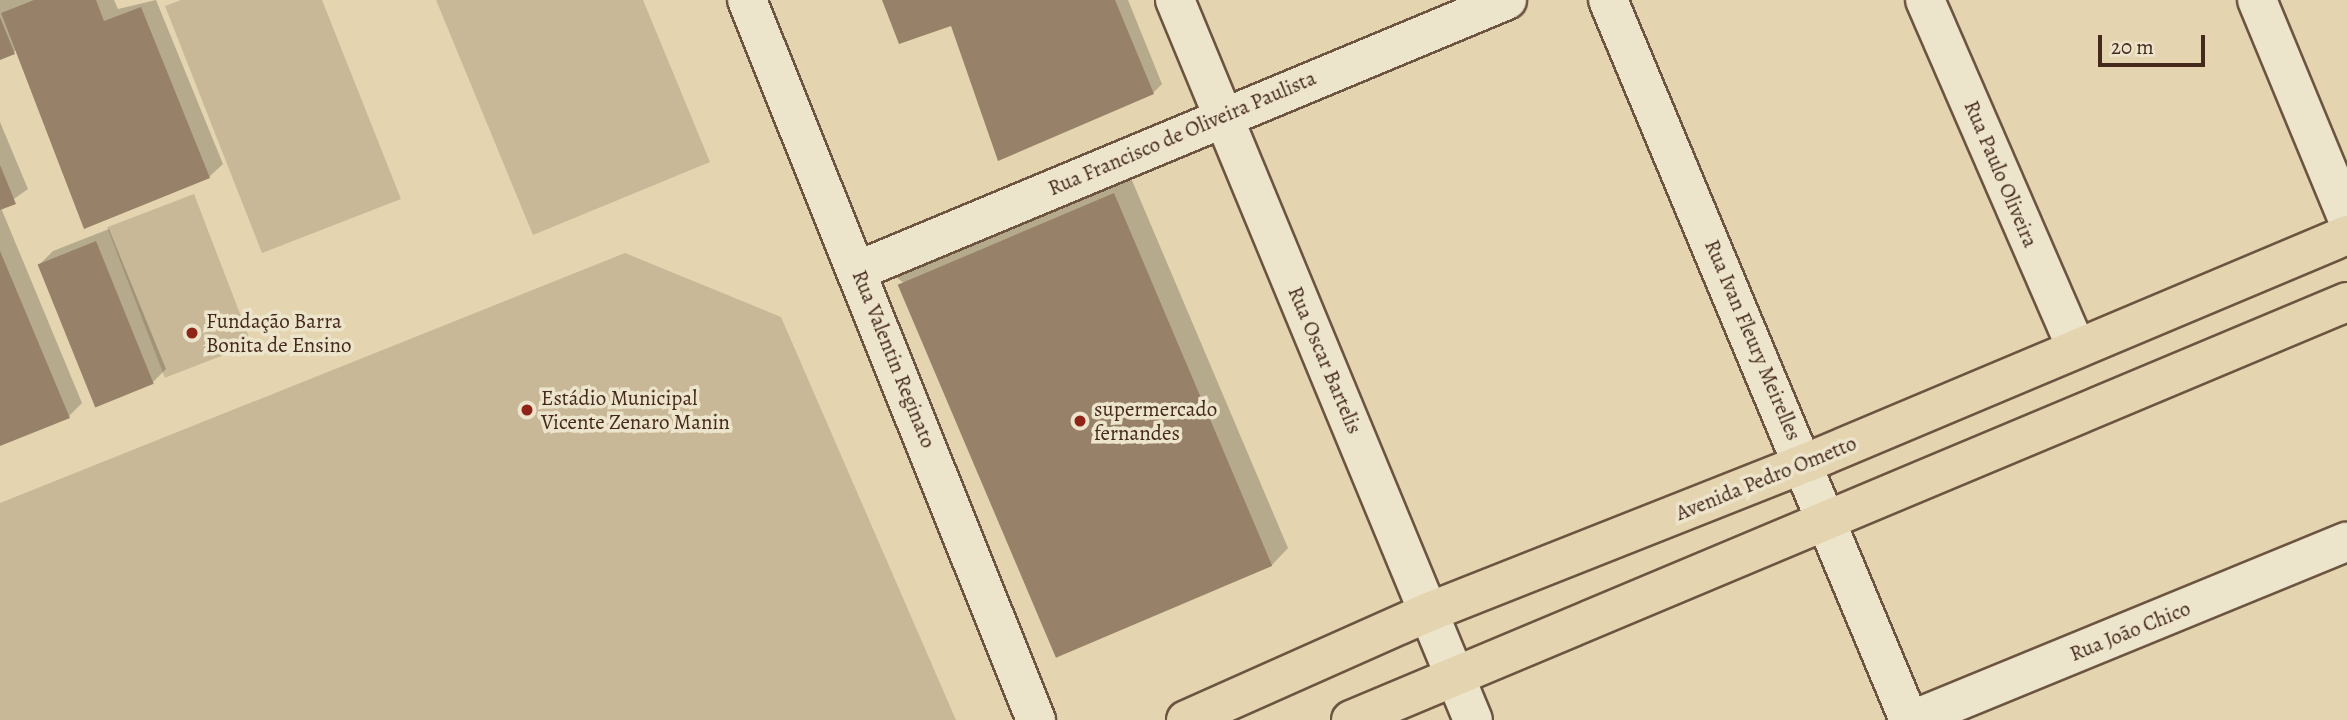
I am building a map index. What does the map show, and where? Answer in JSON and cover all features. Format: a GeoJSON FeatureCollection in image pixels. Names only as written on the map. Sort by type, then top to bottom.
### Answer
{"type":"FeatureCollection","features":[{"type":"Feature","properties":{"kind":"main road","name":"Avenida Pedro Ometto"},"geometry":{"type":"LineString","coordinates":[[1186,720],[1429,612],[1806,463],[2347,235]]}},
{"type":"Feature","properties":{"kind":"main road"},"geometry":{"type":"LineString","coordinates":[[1351,720],[2346,305]]}},
{"type":"Feature","properties":{"kind":"street","name":"Rua Valentin Reginato"},"geometry":{"type":"LineString","coordinates":[[747,0],[859,270],[1036,720]]}},
{"type":"Feature","properties":{"kind":"street","name":"Rua Oscar Bartelis"},"geometry":{"type":"LineString","coordinates":[[1175,0],[1473,720]]}},
{"type":"Feature","properties":{"kind":"street","name":"Rua Francisco de Oliveira Paulista"},"geometry":{"type":"LineString","coordinates":[[859,270],[1223,114],[1507,0]]}},
{"type":"Feature","properties":{"kind":"street","name":"Rua Ivan Fleury Meirelles"},"geometry":{"type":"LineString","coordinates":[[1608,0],[1806,463],[1911,720]]}},
{"type":"Feature","properties":{"kind":"street","name":"Rua Paulo Oliveira"},"geometry":{"type":"LineString","coordinates":[[1925,0],[2076,348]]}},
{"type":"Feature","properties":{"kind":"street"},"geometry":{"type":"LineString","coordinates":[[2257,0],[2347,217]]}},
{"type":"Feature","properties":{"kind":"street","name":"Rua João Chico"},"geometry":{"type":"LineString","coordinates":[[1911,720],[2347,542]]}},
{"type":"Feature","properties":{"kind":"shaded area"},"geometry":{"type":"Polygon","coordinates":[[[181,0],[322,0],[401,199],[262,253],[165,6],[181,0]]]}},
{"type":"Feature","properties":{"kind":"shaded area"},"geometry":{"type":"Polygon","coordinates":[[[436,0],[643,0],[710,162],[533,235],[436,0]]]}},
{"type":"Feature","properties":{"kind":"shaded area"},"geometry":{"type":"Polygon","coordinates":[[[194,194],[252,344],[165,378],[107,227],[194,194]]]}},
{"type":"Feature","properties":{"kind":"shaded area","name":"Estádio Municipal Vicente Zenaro Manin"},"geometry":{"type":"Polygon","coordinates":[[[625,253],[781,317],[956,720],[0,720],[0,503],[625,253]]]}},
{"type":"Feature","properties":{"kind":"building"},"geometry":{"type":"Polygon","coordinates":[[[34,0],[96,0],[104,21],[141,7],[210,178],[84,229],[1,13],[34,0]]]}},
{"type":"Feature","properties":{"kind":"building"},"geometry":{"type":"Polygon","coordinates":[[[882,0],[1115,0],[1154,94],[998,161],[951,26],[899,44],[882,0]]]}},
{"type":"Feature","properties":{"kind":"building"},"geometry":{"type":"Polygon","coordinates":[[[0,17],[15,54],[0,60],[0,17]]]}},
{"type":"Feature","properties":{"kind":"building"},"geometry":{"type":"Polygon","coordinates":[[[0,165],[16,204],[0,210],[0,165]]]}},
{"type":"Feature","properties":{"kind":"building","name":"supermercado fernandes"},"geometry":{"type":"Polygon","coordinates":[[[1114,193],[1272,566],[1056,658],[898,285],[1114,193]]]}},
{"type":"Feature","properties":{"kind":"building"},"geometry":{"type":"Polygon","coordinates":[[[96,241],[154,384],[95,407],[38,265],[96,241]]]}},
{"type":"Feature","properties":{"kind":"building"},"geometry":{"type":"Polygon","coordinates":[[[0,251],[70,418],[0,446],[0,251]]]}},
{"type":"Feature","properties":{"kind":"place","name":"Fundação Barra Bonita de Ensino"},"geometry":{"type":"Point","coordinates":[192,333]}},
{"type":"Feature","properties":{"kind":"place","name":"Estádio Municipal Vicente Zenaro Manin"},"geometry":{"type":"Point","coordinates":[527,410]}},
{"type":"Feature","properties":{"kind":"place","name":"supermercado fernandes"},"geometry":{"type":"Point","coordinates":[1080,421]}}]}
